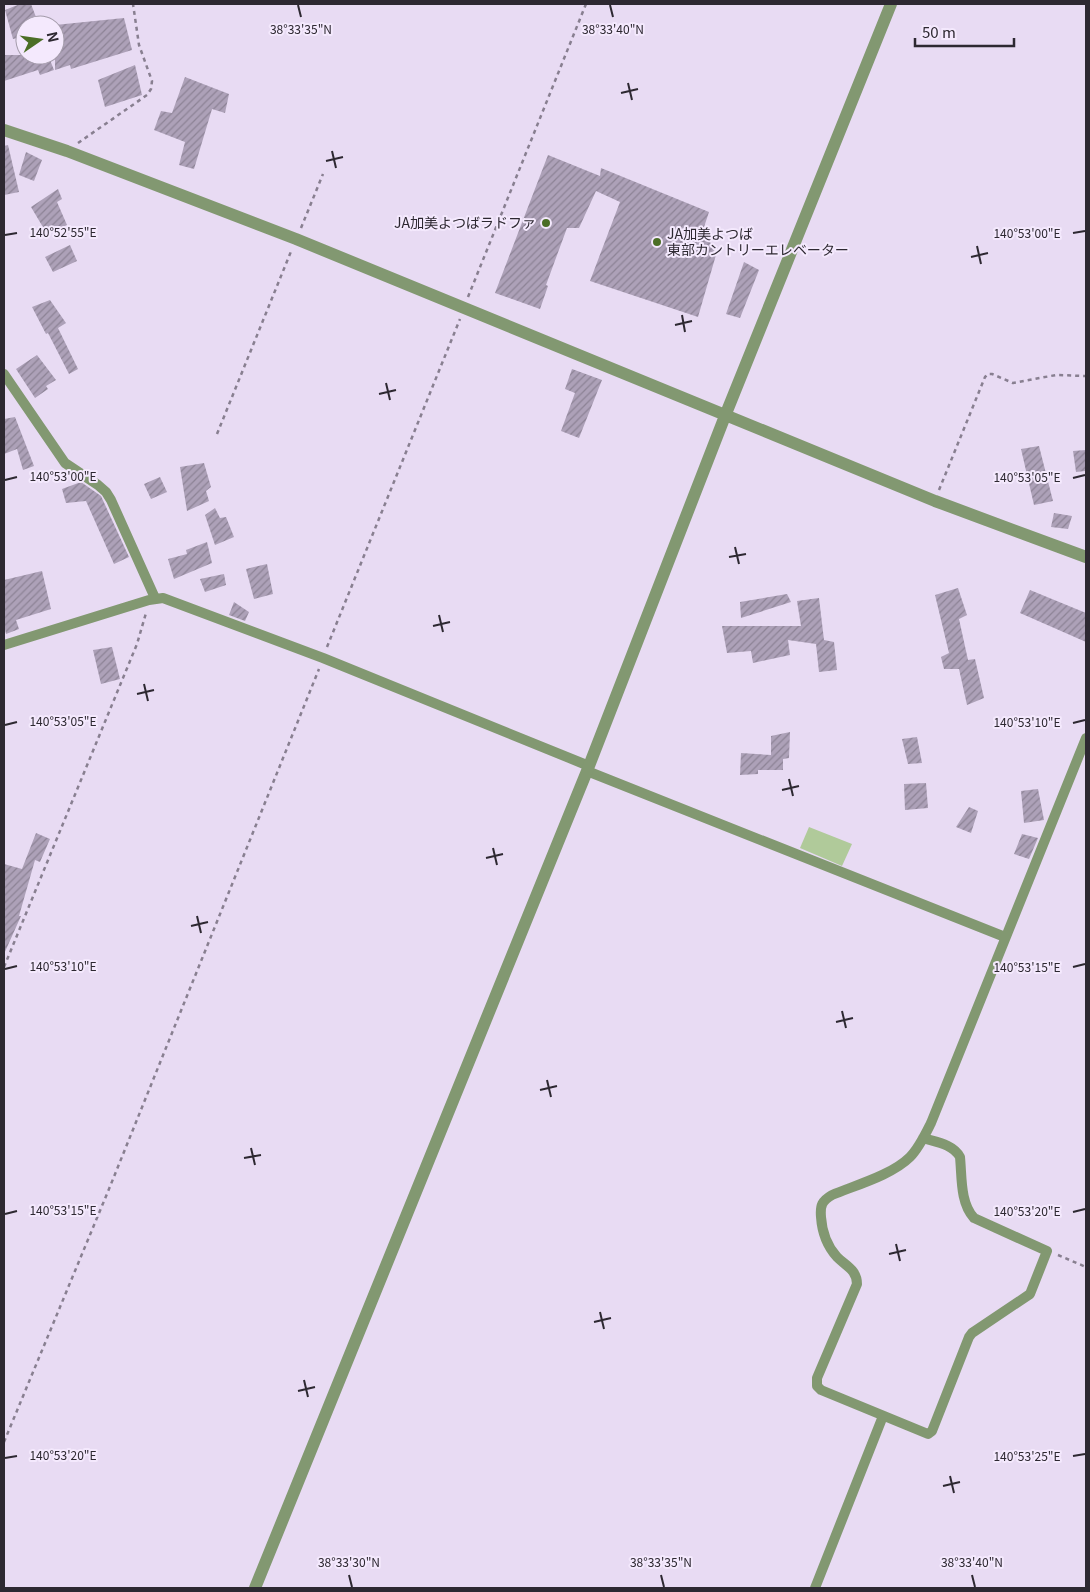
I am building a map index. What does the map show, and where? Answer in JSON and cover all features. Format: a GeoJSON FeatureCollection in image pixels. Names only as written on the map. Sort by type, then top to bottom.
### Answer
{"type":"FeatureCollection","features":[{"type":"Feature","properties":{"kind":"street"},"geometry":{"type":"LineString","coordinates":[[255,1588],[581,764],[725,416],[891,4]]}},
{"type":"Feature","properties":{"kind":"street"},"geometry":{"type":"LineString","coordinates":[[4,130],[66,151],[296,239],[935,501],[1086,557]]}},
{"type":"Feature","properties":{"kind":"street"},"geometry":{"type":"LineString","coordinates":[[4,374],[65,463],[106,492],[152,599]]}},
{"type":"Feature","properties":{"kind":"street"},"geometry":{"type":"LineString","coordinates":[[4,645],[152,599],[163,598],[323,658],[1005,937]]}},
{"type":"Feature","properties":{"kind":"street"},"geometry":{"type":"LineString","coordinates":[[923,1138],[953,1148],[957,1152],[960,1157],[965,1203],[968,1211],[974,1218],[1047,1251],[1030,1294],[972,1333],[969,1337],[932,1431],[928,1434],[821,1390],[817,1386],[817,1378],[857,1284],[857,1277],[854,1272],[837,1256],[827,1242],[821,1227],[820,1208],[823,1201],[832,1195],[900,1166],[912,1155],[923,1138],[1086,738]]}},
{"type":"Feature","properties":{"kind":"street"},"geometry":{"type":"LineString","coordinates":[[816,1588],[884,1416]]}},
{"type":"Feature","properties":{"kind":"path"},"geometry":{"type":"LineString","coordinates":[[66,151],[147,95],[151,89],[152,81],[138,45],[133,4]]}},
{"type":"Feature","properties":{"kind":"path"},"geometry":{"type":"LineString","coordinates":[[4,1442],[109,1190],[586,4]]}},
{"type":"Feature","properties":{"kind":"path"},"geometry":{"type":"LineString","coordinates":[[217,434],[323,174]]}},
{"type":"Feature","properties":{"kind":"path"},"geometry":{"type":"LineString","coordinates":[[935,501],[984,377],[992,374],[1013,383],[1056,375],[1086,376]]}},
{"type":"Feature","properties":{"kind":"path"},"geometry":{"type":"LineString","coordinates":[[4,967],[137,644],[152,599]]}},
{"type":"Feature","properties":{"kind":"path"},"geometry":{"type":"LineString","coordinates":[[1047,1251],[1086,1267]]}},
{"type":"Feature","properties":{"kind":"green space"},"geometry":{"type":"Polygon","coordinates":[[[809,827],[852,844],[842,866],[800,848],[809,827]]]}},
{"type":"Feature","properties":{"kind":"building"},"geometry":{"type":"Polygon","coordinates":[[[20,4],[31,4],[35,15],[15,15],[15,38],[13,39],[5,10],[20,4]]]}},
{"type":"Feature","properties":{"kind":"building"},"geometry":{"type":"Polygon","coordinates":[[[124,18],[132,50],[71,69],[70,65],[55,70],[55,65],[65,65],[65,24],[124,18]]]}},
{"type":"Feature","properties":{"kind":"building"},"geometry":{"type":"Polygon","coordinates":[[[4,55],[15,55],[15,65],[52,65],[54,70],[40,75],[38,70],[4,81],[4,55]]]}},
{"type":"Feature","properties":{"kind":"building"},"geometry":{"type":"Polygon","coordinates":[[[135,65],[142,95],[105,107],[98,80],[135,65]]]}},
{"type":"Feature","properties":{"kind":"building"},"geometry":{"type":"Polygon","coordinates":[[[185,77],[229,94],[225,113],[212,109],[194,169],[179,165],[185,142],[154,130],[161,111],[172,113],[185,77]]]}},
{"type":"Feature","properties":{"kind":"building"},"geometry":{"type":"Polygon","coordinates":[[[8,145],[19,192],[4,195],[4,146],[8,145]]]}},
{"type":"Feature","properties":{"kind":"building"},"geometry":{"type":"Polygon","coordinates":[[[26,152],[42,160],[34,181],[19,175],[26,152]]]}},
{"type":"Feature","properties":{"kind":"building","name":"JA加美よつば 東部カントリーエレベーター"},"geometry":{"type":"Polygon","coordinates":[[[548,155],[600,176],[601,168],[709,212],[701,236],[718,248],[698,317],[590,281],[620,202],[596,191],[579,228],[567,228],[546,285],[548,286],[540,309],[495,293],[548,155]]]}},
{"type":"Feature","properties":{"kind":"building"},"geometry":{"type":"Polygon","coordinates":[[[58,189],[62,199],[57,202],[67,225],[47,234],[31,207],[58,189]]]}},
{"type":"Feature","properties":{"kind":"building"},"geometry":{"type":"Polygon","coordinates":[[[70,245],[77,261],[53,272],[45,257],[70,245]]]}},
{"type":"Feature","properties":{"kind":"building"},"geometry":{"type":"Polygon","coordinates":[[[744,262],[759,270],[740,318],[726,314],[744,262]]]}},
{"type":"Feature","properties":{"kind":"building"},"geometry":{"type":"Polygon","coordinates":[[[50,300],[66,323],[58,328],[78,369],[69,374],[32,307],[50,300]]]}},
{"type":"Feature","properties":{"kind":"building"},"geometry":{"type":"Polygon","coordinates":[[[37,355],[56,380],[46,386],[48,389],[35,398],[16,369],[37,355]]]}},
{"type":"Feature","properties":{"kind":"building"},"geometry":{"type":"Polygon","coordinates":[[[572,369],[602,380],[579,438],[561,431],[575,393],[565,389],[572,369]]]}},
{"type":"Feature","properties":{"kind":"building"},"geometry":{"type":"Polygon","coordinates":[[[15,417],[34,466],[23,470],[17,449],[4,454],[4,419],[15,417]]]}},
{"type":"Feature","properties":{"kind":"building"},"geometry":{"type":"Polygon","coordinates":[[[1039,446],[1053,501],[1034,505],[1021,449],[1039,446]]]}},
{"type":"Feature","properties":{"kind":"building"},"geometry":{"type":"Polygon","coordinates":[[[1086,450],[1085,471],[1076,472],[1073,451],[1086,450]]]}},
{"type":"Feature","properties":{"kind":"building"},"geometry":{"type":"Polygon","coordinates":[[[204,463],[211,487],[206,491],[209,501],[187,511],[180,467],[204,463]]]}},
{"type":"Feature","properties":{"kind":"building"},"geometry":{"type":"Polygon","coordinates":[[[160,477],[167,492],[151,499],[144,484],[160,477]]]}},
{"type":"Feature","properties":{"kind":"building"},"geometry":{"type":"Polygon","coordinates":[[[81,482],[101,496],[129,557],[114,564],[86,501],[66,503],[62,489],[81,482]]]}},
{"type":"Feature","properties":{"kind":"building"},"geometry":{"type":"Polygon","coordinates":[[[215,508],[220,518],[226,517],[234,537],[215,545],[205,515],[215,508]]]}},
{"type":"Feature","properties":{"kind":"building"},"geometry":{"type":"Polygon","coordinates":[[[1054,513],[1072,516],[1068,529],[1051,527],[1054,513]]]}},
{"type":"Feature","properties":{"kind":"building"},"geometry":{"type":"Polygon","coordinates":[[[207,542],[212,563],[174,579],[168,559],[187,554],[186,550],[207,542]]]}},
{"type":"Feature","properties":{"kind":"building"},"geometry":{"type":"Polygon","coordinates":[[[267,564],[273,594],[254,599],[246,569],[267,564]]]}},
{"type":"Feature","properties":{"kind":"building"},"geometry":{"type":"Polygon","coordinates":[[[42,571],[51,609],[16,620],[19,629],[6,634],[4,625],[4,580],[42,571]]]}},
{"type":"Feature","properties":{"kind":"building"},"geometry":{"type":"Polygon","coordinates":[[[224,574],[226,585],[205,592],[200,579],[224,574]]]}},
{"type":"Feature","properties":{"kind":"building"},"geometry":{"type":"Polygon","coordinates":[[[958,588],[967,615],[959,619],[968,660],[975,659],[984,698],[967,705],[959,669],[944,669],[941,657],[949,653],[935,595],[958,588]]]}},
{"type":"Feature","properties":{"kind":"building"},"geometry":{"type":"Polygon","coordinates":[[[1030,590],[1086,613],[1086,642],[1020,613],[1030,590]]]}},
{"type":"Feature","properties":{"kind":"building"},"geometry":{"type":"Polygon","coordinates":[[[787,594],[791,602],[741,618],[740,602],[787,594]]]}},
{"type":"Feature","properties":{"kind":"building"},"geometry":{"type":"Polygon","coordinates":[[[819,598],[824,640],[834,642],[837,670],[819,672],[816,644],[788,640],[790,655],[753,663],[751,651],[727,653],[722,626],[801,626],[797,601],[819,598]]]}},
{"type":"Feature","properties":{"kind":"building"},"geometry":{"type":"Polygon","coordinates":[[[234,602],[249,612],[245,621],[229,615],[234,602]]]}},
{"type":"Feature","properties":{"kind":"building"},"geometry":{"type":"Polygon","coordinates":[[[112,647],[120,679],[101,684],[93,650],[112,647]]]}},
{"type":"Feature","properties":{"kind":"building"},"geometry":{"type":"Polygon","coordinates":[[[790,732],[789,758],[783,759],[783,770],[758,770],[758,774],[740,775],[741,753],[771,755],[771,736],[790,732]]]}},
{"type":"Feature","properties":{"kind":"building"},"geometry":{"type":"Polygon","coordinates":[[[917,737],[922,763],[908,764],[902,739],[917,737]]]}},
{"type":"Feature","properties":{"kind":"building"},"geometry":{"type":"Polygon","coordinates":[[[926,783],[928,808],[905,810],[904,784],[926,783]]]}},
{"type":"Feature","properties":{"kind":"building"},"geometry":{"type":"Polygon","coordinates":[[[1038,789],[1044,820],[1024,823],[1021,791],[1038,789]]]}},
{"type":"Feature","properties":{"kind":"building"},"geometry":{"type":"Polygon","coordinates":[[[969,807],[978,811],[971,833],[956,827],[969,807]]]}},
{"type":"Feature","properties":{"kind":"building"},"geometry":{"type":"Polygon","coordinates":[[[36,833],[50,839],[40,862],[35,860],[19,916],[21,916],[4,954],[4,864],[22,869],[36,833]]]}},
{"type":"Feature","properties":{"kind":"building"},"geometry":{"type":"Polygon","coordinates":[[[1022,834],[1038,838],[1029,859],[1014,854],[1022,834]]]}},
{"type":"Feature","properties":{"kind":"place","name":"JA加美よつばラドファ"},"geometry":{"type":"Point","coordinates":[546,223]}},
{"type":"Feature","properties":{"kind":"place","name":"JA加美よつば 東部カントリーエレベーター"},"geometry":{"type":"Point","coordinates":[657,242]}}]}
